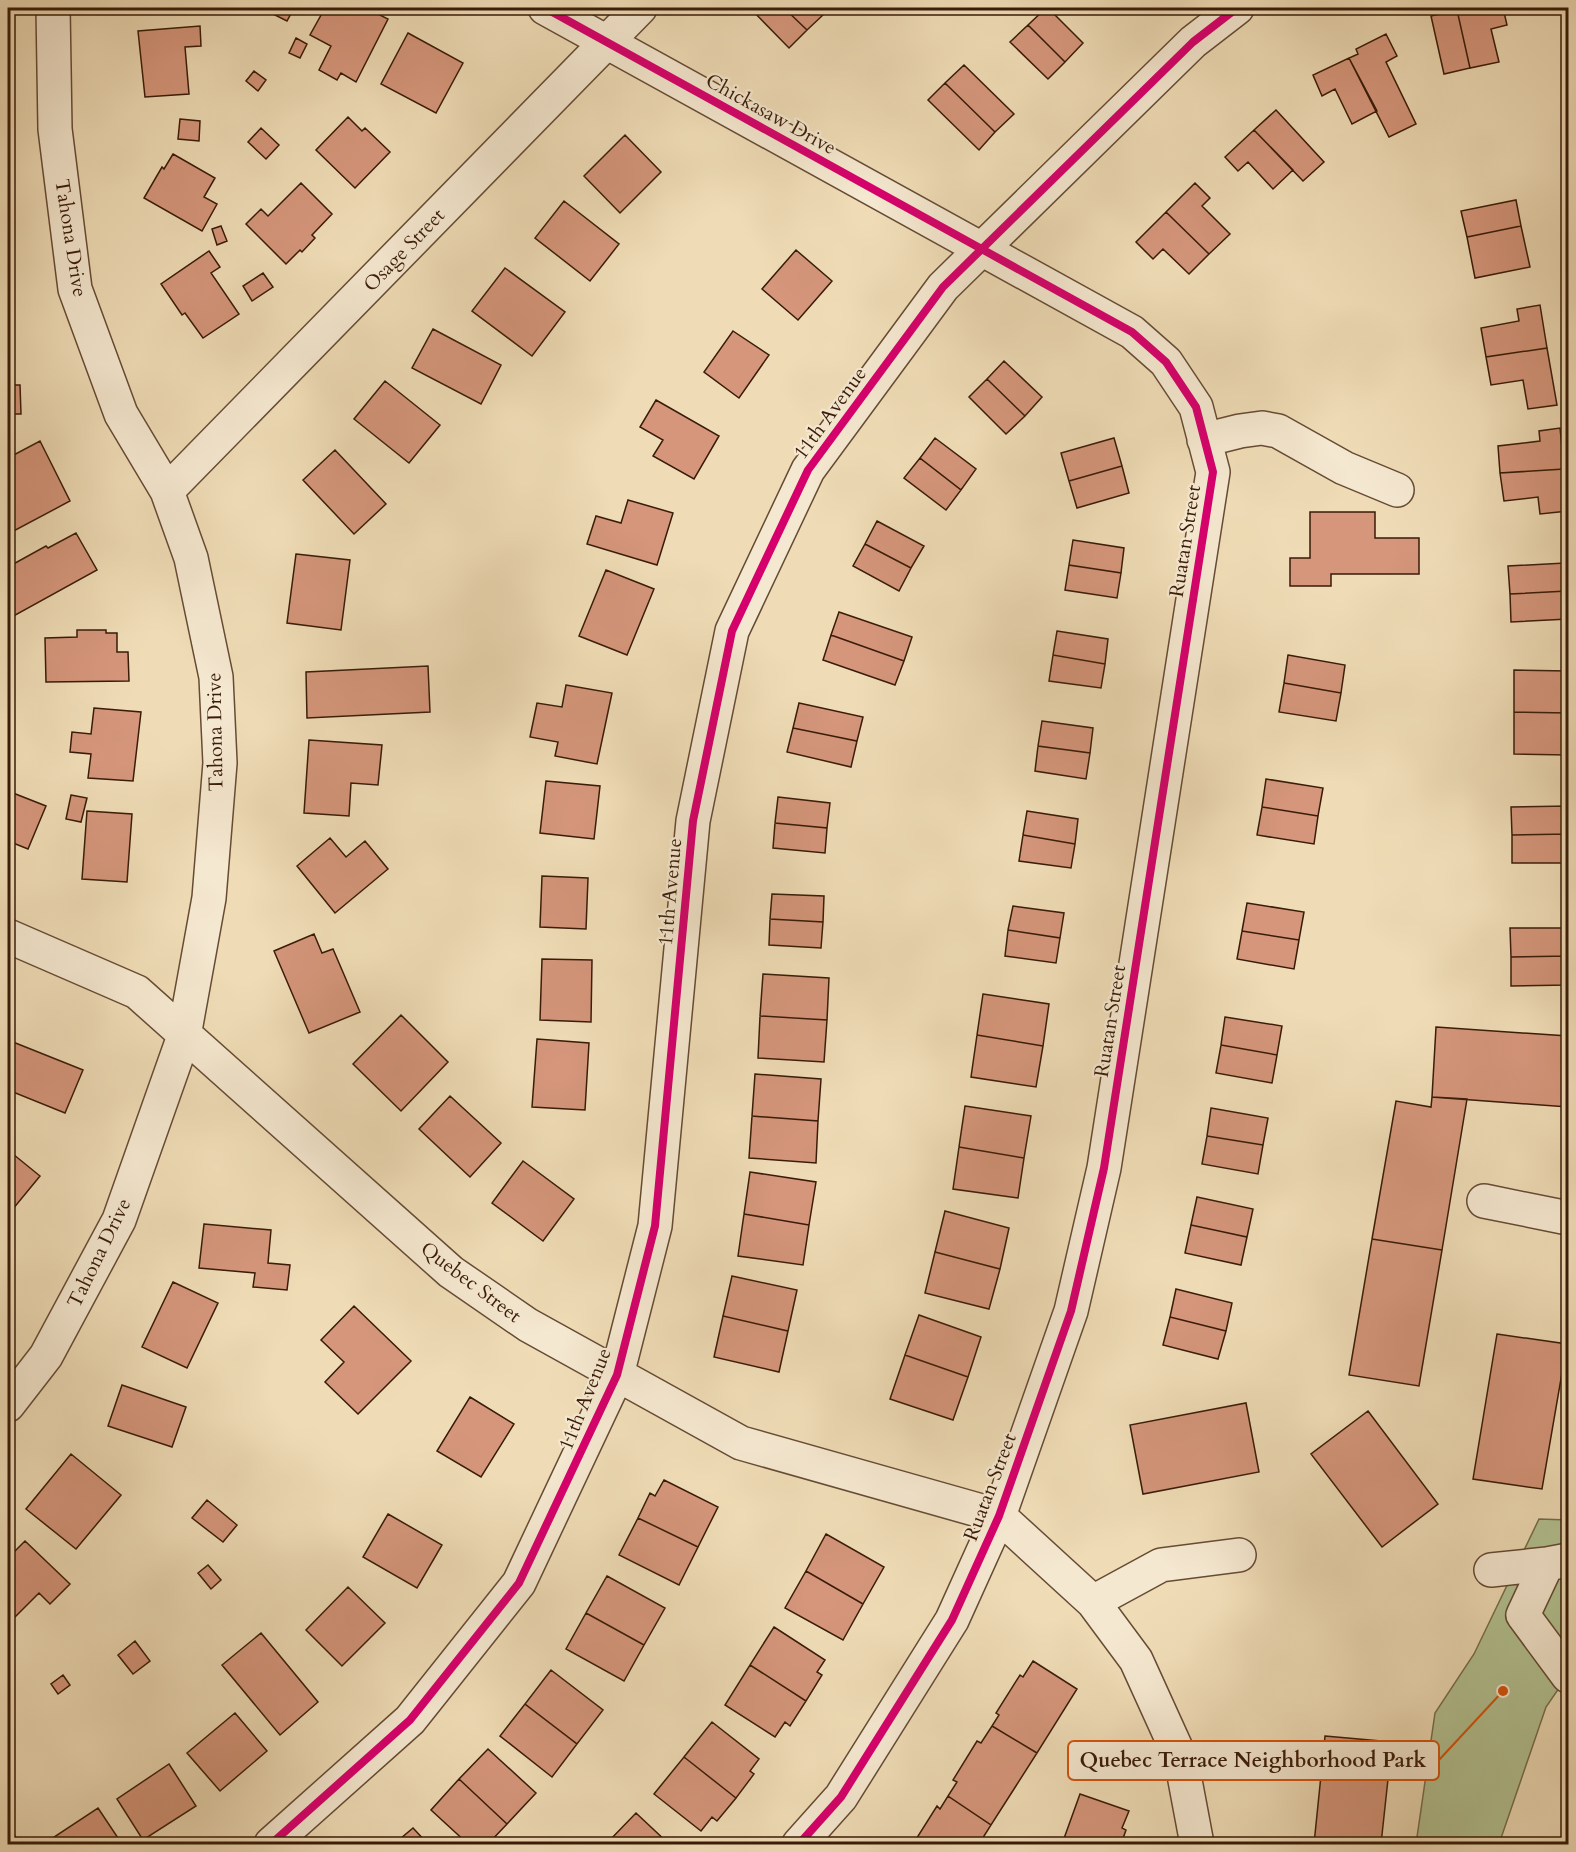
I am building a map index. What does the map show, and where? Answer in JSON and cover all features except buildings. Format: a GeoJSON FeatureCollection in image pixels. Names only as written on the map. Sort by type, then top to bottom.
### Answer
{"type":"FeatureCollection","features":[{"type":"Feature","properties":{"kind":"street","name":"Tahona Drive"},"geometry":{"type":"LineString","coordinates":[[8,1405],[46,1356],[119,1220],[184,1036],[209,898],[220,763],[216,677],[191,558],[168,491],[121,414],[75,289],[55,129],[53,8]]}},
{"type":"Feature","properties":{"kind":"street","name":"Chickasaw Drive"},"geometry":{"type":"LineString","coordinates":[[545,8],[981,250]]}},
{"type":"Feature","properties":{"kind":"street","name":"Osage Street"},"geometry":{"type":"LineString","coordinates":[[168,491],[639,8]]}},
{"type":"Feature","properties":{"kind":"street","name":"11th Avenue"},"geometry":{"type":"LineString","coordinates":[[271,1845],[410,1720],[519,1583],[617,1375],[655,1226],[693,821],[732,632],[808,470],[943,287],[1193,42],[1237,8]]}},
{"type":"Feature","properties":{"kind":"street","name":"Ruatan Street"},"geometry":{"type":"LineString","coordinates":[[799,1845],[841,1797],[952,1620],[999,1516],[1071,1311],[1104,1168],[1213,472],[1196,407],[1166,362],[1132,332],[981,250]]}},
{"type":"Feature","properties":{"kind":"street"},"geometry":{"type":"LineString","coordinates":[[1204,440],[1251,429],[1262,428],[1278,431],[1344,468],[1397,490]]}},
{"type":"Feature","properties":{"kind":"street","name":"Quebec Street"},"geometry":{"type":"LineString","coordinates":[[8,936],[136,992],[451,1272],[528,1325],[741,1443],[999,1516]]}},
{"type":"Feature","properties":{"kind":"street"},"geometry":{"type":"LineString","coordinates":[[1484,1201],[1569,1218]]}},
{"type":"Feature","properties":{"kind":"street"},"geometry":{"type":"LineString","coordinates":[[999,1516],[1093,1602],[1136,1660],[1181,1759],[1197,1845]]}},
{"type":"Feature","properties":{"kind":"street"},"geometry":{"type":"LineString","coordinates":[[1093,1602],[1161,1565],[1239,1555]]}},
{"type":"Feature","properties":{"kind":"street"},"geometry":{"type":"LineString","coordinates":[[1491,1570],[1558,1562]]}},
{"type":"Feature","properties":{"kind":"street"},"geometry":{"type":"LineString","coordinates":[[1558,1562],[1523,1615],[1569,1676]]}},
{"type":"Feature","properties":{"kind":"green space"},"geometry":{"type":"Polygon","coordinates":[[[1539,1519],[1568,1520],[1568,1675],[1546,1707],[1499,1844],[1416,1844],[1435,1713],[1474,1654],[1539,1519]]]}},
{"type":"Feature","properties":{"kind":"cycle path"},"geometry":{"type":"LineString","coordinates":[[545,8],[1132,332],[1166,362],[1196,407],[1213,472],[1104,1168],[1071,1311],[999,1516],[952,1620],[841,1797],[799,1844]]}},
{"type":"Feature","properties":{"kind":"cycle path"},"geometry":{"type":"LineString","coordinates":[[271,1844],[410,1720],[519,1583],[617,1375],[655,1226],[693,821],[732,631],[808,470],[943,287],[1193,42],[1237,8]]}},
{"type":"Feature","properties":{"kind":"place","name":"Quebec Terrace Neighborhood Park"},"geometry":{"type":"Point","coordinates":[1503,1691]}}]}
